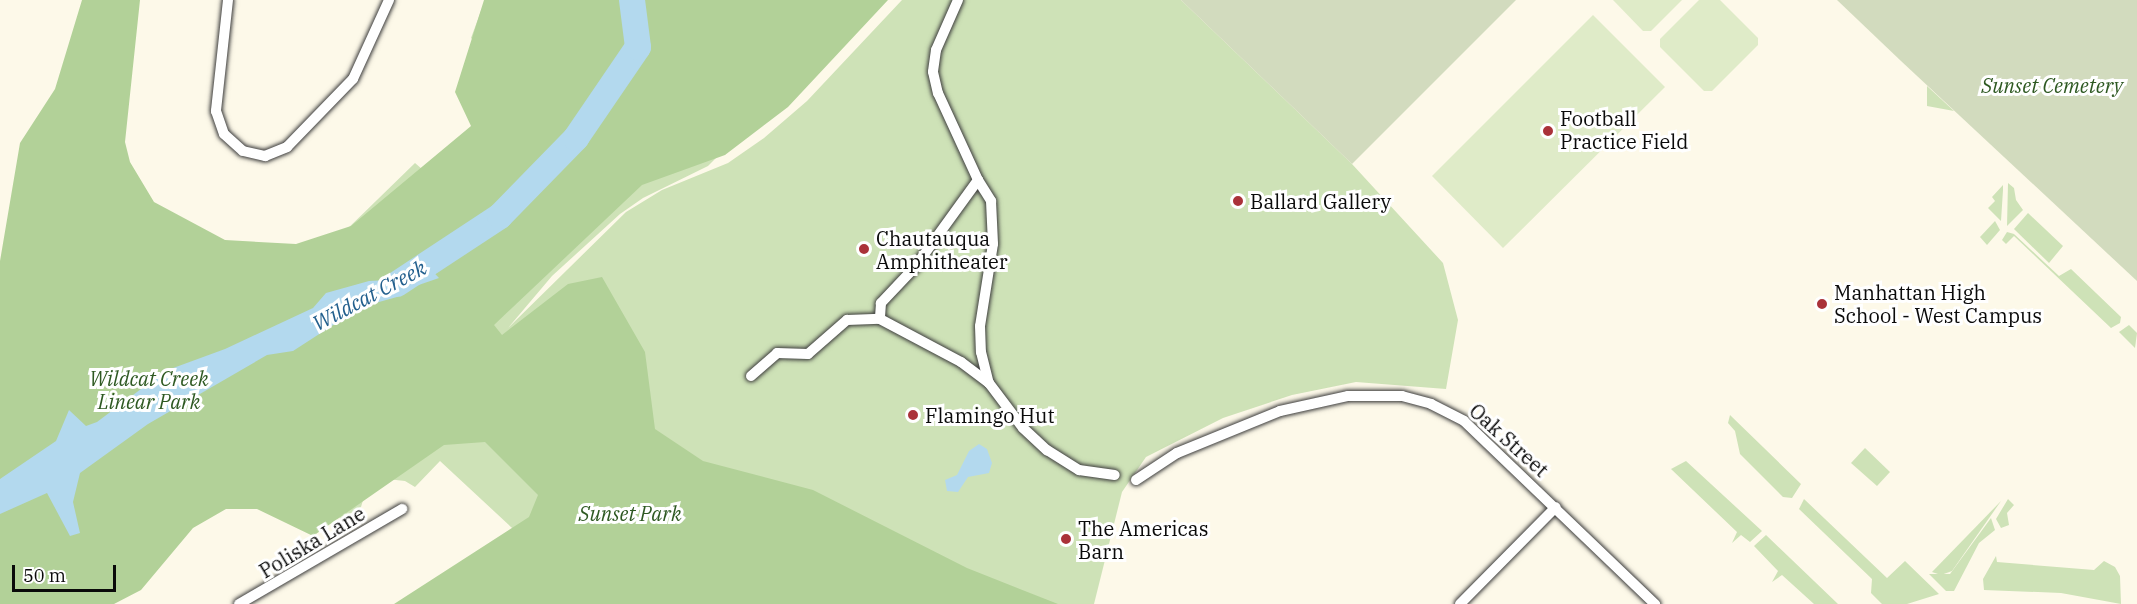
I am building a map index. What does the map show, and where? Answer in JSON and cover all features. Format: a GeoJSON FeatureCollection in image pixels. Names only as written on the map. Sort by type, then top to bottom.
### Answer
{"type":"FeatureCollection","features":[{"type":"Feature","properties":{"kind":"street"},"geometry":{"type":"LineString","coordinates":[[228,0],[216,111],[224,134],[243,151],[265,156],[287,147],[353,79],[389,0]]}},
{"type":"Feature","properties":{"kind":"street"},"geometry":{"type":"LineString","coordinates":[[958,0],[936,50],[933,72],[938,93],[978,180],[991,201],[993,232],[980,326],[981,352],[989,383]]}},
{"type":"Feature","properties":{"kind":"street"},"geometry":{"type":"LineString","coordinates":[[880,320],[881,303],[915,267],[978,180]]}},
{"type":"Feature","properties":{"kind":"street"},"geometry":{"type":"LineString","coordinates":[[750,376],[768,358],[777,353],[808,354],[847,320],[880,320],[961,362],[989,383],[1023,428],[1047,450],[1079,470],[1115,475]]}},
{"type":"Feature","properties":{"kind":"street","name":"Oak Street"},"geometry":{"type":"LineString","coordinates":[[1136,480],[1177,453],[1280,411],[1348,396],[1402,396],[1431,404],[1464,421],[1556,507],[1652,603]]}},
{"type":"Feature","properties":{"kind":"street"},"geometry":{"type":"LineString","coordinates":[[1460,604],[1556,507]]}},
{"type":"Feature","properties":{"kind":"street","name":"Poliska Lane"},"geometry":{"type":"LineString","coordinates":[[239,604],[402,509]]}},
{"type":"Feature","properties":{"kind":"green space","name":"Wildcat Creek Linear Park"},"geometry":{"type":"Polygon","coordinates":[[[82,0],[140,0],[125,142],[130,162],[154,202],[225,240],[296,244],[351,226],[471,126],[455,92],[484,0],[888,0],[788,107],[725,155],[642,185],[494,325],[502,335],[568,284],[602,277],[645,352],[655,429],[703,461],[813,490],[967,568],[1058,604],[394,604],[529,517],[538,495],[485,442],[444,445],[313,536],[257,509],[226,509],[193,528],[141,590],[114,604],[0,604],[0,261],[20,143],[55,89],[82,0]]]}},
{"type":"Feature","properties":{"kind":"green space","name":"Sunset Park"},"geometry":{"type":"Polygon","coordinates":[[[485,0],[874,0],[708,166],[643,198],[620,214],[552,276],[508,328],[626,212],[662,190],[728,163],[764,138],[807,101],[902,0],[1181,0],[1352,164],[1443,263],[1458,320],[1446,389],[1356,382],[1292,395],[1223,418],[1146,457],[1122,492],[1094,604],[594,604],[440,461],[415,487],[405,481],[387,479],[364,497],[361,507],[341,519],[270,450],[213,274],[340,236],[415,163],[430,176],[520,87],[471,38],[485,0]]]}},
{"type":"Feature","properties":{"kind":"green space"},"geometry":{"type":"Polygon","coordinates":[[[1181,0],[1516,0],[1352,164],[1181,0]]]}},
{"type":"Feature","properties":{"kind":"green space"},"geometry":{"type":"Polygon","coordinates":[[[1613,0],[1682,0],[1651,31],[1643,31],[1613,0]]]}},
{"type":"Feature","properties":{"kind":"green space"},"geometry":{"type":"Polygon","coordinates":[[[1699,0],[1720,0],[1758,38],[1758,45],[1712,91],[1704,91],[1660,47],[1660,39],[1699,0]]]}},
{"type":"Feature","properties":{"kind":"green space","name":"Sunset Cemetery"},"geometry":{"type":"Polygon","coordinates":[[[1837,0],[2137,0],[2137,281],[1901,61],[1837,0]]]}},
{"type":"Feature","properties":{"kind":"green space","name":"Football Practice Field"},"geometry":{"type":"Polygon","coordinates":[[[1593,15],[1665,87],[1503,248],[1432,176],[1593,15]]]}},
{"type":"Feature","properties":{"kind":"green space"},"geometry":{"type":"Polygon","coordinates":[[[1927,86],[1954,111],[1927,106],[1927,86]]]}},
{"type":"Feature","properties":{"kind":"green space"},"geometry":{"type":"Polygon","coordinates":[[[2008,183],[2014,188],[2016,200],[2023,210],[2007,226],[2008,183]]]}},
{"type":"Feature","properties":{"kind":"green space"},"geometry":{"type":"Polygon","coordinates":[[[2003,185],[2001,221],[1988,208],[1995,201],[1992,197],[2003,185]]]}},
{"type":"Feature","properties":{"kind":"green space"},"geometry":{"type":"Polygon","coordinates":[[[2028,213],[2063,246],[2049,263],[2014,229],[2028,213]]]}},
{"type":"Feature","properties":{"kind":"green space"},"geometry":{"type":"Polygon","coordinates":[[[1995,221],[2000,230],[1987,245],[1980,237],[1995,221]]]}},
{"type":"Feature","properties":{"kind":"green space"},"geometry":{"type":"Polygon","coordinates":[[[2007,232],[2014,234],[2059,276],[2071,269],[2121,317],[2120,323],[2111,328],[2014,236],[2006,244],[2002,240],[2007,232]]]}},
{"type":"Feature","properties":{"kind":"green space"},"geometry":{"type":"Polygon","coordinates":[[[2129,325],[2137,333],[2135,348],[2119,332],[2129,325]]]}},
{"type":"Feature","properties":{"kind":"green space"},"geometry":{"type":"Polygon","coordinates":[[[1730,415],[1801,484],[1792,498],[1783,497],[1740,454],[1735,431],[1728,423],[1730,415]]]}},
{"type":"Feature","properties":{"kind":"green space"},"geometry":{"type":"Polygon","coordinates":[[[1865,448],[1890,472],[1877,486],[1851,463],[1865,448]]]}},
{"type":"Feature","properties":{"kind":"green space"},"geometry":{"type":"Polygon","coordinates":[[[1686,461],[1762,531],[1750,542],[1741,535],[1732,543],[1737,532],[1671,469],[1686,461]]]}},
{"type":"Feature","properties":{"kind":"green space"},"geometry":{"type":"Polygon","coordinates":[[[1804,499],[1887,578],[1905,561],[1939,594],[1907,604],[1882,604],[1871,593],[1872,579],[1799,509],[1804,499]]]}},
{"type":"Feature","properties":{"kind":"green space"},"geometry":{"type":"Polygon","coordinates":[[[2008,499],[2014,505],[2007,513],[2009,525],[2001,528],[1996,519],[2008,499]]]}},
{"type":"Feature","properties":{"kind":"green space"},"geometry":{"type":"Polygon","coordinates":[[[2001,501],[1952,571],[1941,575],[1932,572],[2001,501]]]}},
{"type":"Feature","properties":{"kind":"green space"},"geometry":{"type":"Polygon","coordinates":[[[1991,518],[1995,530],[1979,543],[1954,591],[1946,591],[1929,574],[1950,574],[1991,518]]]}},
{"type":"Feature","properties":{"kind":"green space"},"geometry":{"type":"Polygon","coordinates":[[[1766,535],[1838,604],[1814,604],[1782,575],[1772,582],[1778,571],[1754,546],[1766,535]]]}},
{"type":"Feature","properties":{"kind":"green space"},"geometry":{"type":"Polygon","coordinates":[[[1996,556],[1997,562],[2094,570],[2104,561],[2115,567],[2120,576],[2121,604],[2061,593],[1984,590],[1983,579],[1996,556]]]}},
{"type":"Feature","properties":{"kind":"water"},"geometry":{"type":"Polygon","coordinates":[[[421,259],[439,278],[407,289],[397,297],[361,307],[293,351],[267,355],[148,424],[80,473],[73,502],[80,533],[70,536],[47,493],[0,514],[0,479],[56,441],[69,410],[86,426],[97,422],[165,371],[225,349],[313,308],[326,293],[369,281],[388,280],[421,259]]]}},
{"type":"Feature","properties":{"kind":"water"},"geometry":{"type":"Polygon","coordinates":[[[979,444],[987,449],[992,463],[989,473],[968,477],[958,492],[947,491],[945,480],[957,475],[969,451],[979,444]]]}},
{"type":"Feature","properties":{"kind":"waterway","name":"Wildcat Creek"},"geometry":{"type":"LineString","coordinates":[[397,284],[500,216],[576,138],[638,47],[632,0]]}},
{"type":"Feature","properties":{"kind":"place","name":"Football Practice Field"},"geometry":{"type":"Point","coordinates":[1548,131]}},
{"type":"Feature","properties":{"kind":"place","name":"Ballard Gallery"},"geometry":{"type":"Point","coordinates":[1238,201]}},
{"type":"Feature","properties":{"kind":"place","name":"Chautauqua Amphitheater"},"geometry":{"type":"Point","coordinates":[864,249]}},
{"type":"Feature","properties":{"kind":"place","name":"Manhattan High School - West Campus"},"geometry":{"type":"Point","coordinates":[1822,304]}},
{"type":"Feature","properties":{"kind":"place","name":"Flamingo Hut"},"geometry":{"type":"Point","coordinates":[913,415]}},
{"type":"Feature","properties":{"kind":"place","name":"The Americas Barn"},"geometry":{"type":"Point","coordinates":[1066,539]}}]}
